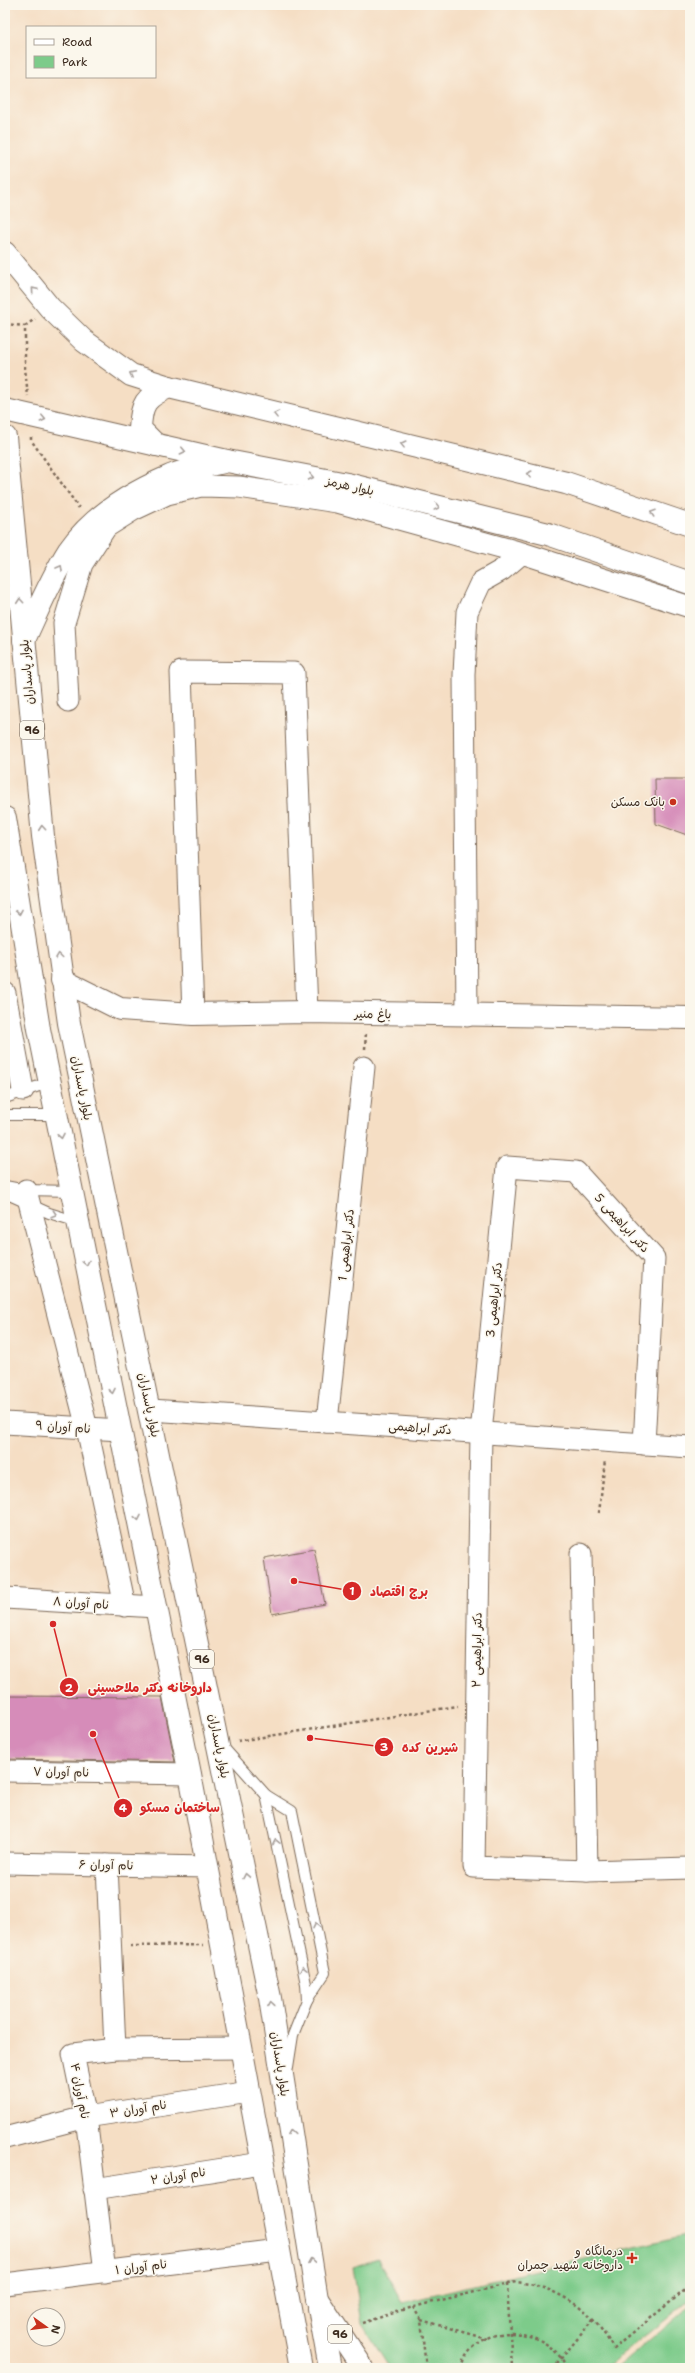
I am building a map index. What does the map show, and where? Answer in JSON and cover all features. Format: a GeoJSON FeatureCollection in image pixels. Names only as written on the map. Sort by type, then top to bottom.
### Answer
{"type":"FeatureCollection","features":[{"type":"Feature","properties":{"kind":"main road"},"geometry":{"type":"LineString","coordinates":[[5,253],[50,308],[84,341],[132,375],[169,388],[566,483],[690,525]]}},
{"type":"Feature","properties":{"kind":"main road"},"geometry":{"type":"LineString","coordinates":[[156,445],[140,429],[141,410],[151,395],[169,388]]}},
{"type":"Feature","properties":{"kind":"main road","name":"بلوار هرمز"},"geometry":{"type":"LineString","coordinates":[[5,410],[227,461],[347,484],[548,534],[690,583]]}},
{"type":"Feature","properties":{"kind":"main road","name":"بلوار پاسداران"},"geometry":{"type":"LineString","coordinates":[[5,437],[42,836],[62,980],[112,1236],[150,1410],[270,1998],[317,2299],[330,2368]]}},
{"type":"Feature","properties":{"kind":"main road"},"geometry":{"type":"LineString","coordinates":[[24,641],[47,591],[70,550],[96,520],[136,494],[169,477],[227,461]]}},
{"type":"Feature","properties":{"kind":"main road"},"geometry":{"type":"LineString","coordinates":[[5,818],[8,871],[190,1774],[301,2368]]}},
{"type":"Feature","properties":{"kind":"main road","name":"باغ منیر"},"geometry":{"type":"LineString","coordinates":[[62,980],[120,1009],[193,1014],[307,1012],[467,1016],[690,1018]]}},
{"type":"Feature","properties":{"kind":"main road","name":"96"},"geometry":{"type":"LineString","coordinates":[[317,2299],[363,2368]]}},
{"type":"Feature","properties":{"kind":"street"},"geometry":{"type":"LineString","coordinates":[[68,701],[64,623],[82,564],[106,527],[133,510],[167,494],[201,486],[239,487],[337,502],[522,553],[690,606]]}},
{"type":"Feature","properties":{"kind":"street"},"geometry":{"type":"LineString","coordinates":[[467,1016],[464,675],[467,612],[481,582],[502,570],[522,553]]}},
{"type":"Feature","properties":{"kind":"street"},"geometry":{"type":"LineString","coordinates":[[193,1014],[180,672],[294,673],[307,1012]]}},
{"type":"Feature","properties":{"kind":"street"},"geometry":{"type":"LineString","coordinates":[[14,1094],[5,994],[33,991]]}},
{"type":"Feature","properties":{"kind":"street","name":"دکتر ابراهیمی 1"},"geometry":{"type":"LineString","coordinates":[[327,1422],[364,1068]]}},
{"type":"Feature","properties":{"kind":"street","name":"دکتر ابراهیمی 3"},"geometry":{"type":"LineString","coordinates":[[481,1433],[507,1167]]}},
{"type":"Feature","properties":{"kind":"street","name":"دکتر ابراهیمی 5"},"geometry":{"type":"LineString","coordinates":[[507,1167],[576,1172],[654,1258],[644,1444]]}},
{"type":"Feature","properties":{"kind":"street"},"geometry":{"type":"LineString","coordinates":[[28,1197],[87,1428],[125,1606]]}},
{"type":"Feature","properties":{"kind":"street","name":"دکتر ابراهیمی"},"geometry":{"type":"LineString","coordinates":[[150,1410],[690,1447]]}},
{"type":"Feature","properties":{"kind":"street","name":"نام آوران ۹"},"geometry":{"type":"LineString","coordinates":[[5,1423],[120,1430]]}},
{"type":"Feature","properties":{"kind":"street","name":"دکتر ابراهیمی ۲"},"geometry":{"type":"LineString","coordinates":[[481,1433],[474,1867],[587,1871]]}},
{"type":"Feature","properties":{"kind":"street"},"geometry":{"type":"LineString","coordinates":[[580,1554],[587,1871],[690,1868]]}},
{"type":"Feature","properties":{"kind":"street","name":"نام آوران ۸"},"geometry":{"type":"LineString","coordinates":[[5,1598],[156,1607]]}},
{"type":"Feature","properties":{"kind":"street","name":"نام آوران ۷"},"geometry":{"type":"LineString","coordinates":[[5,1771],[190,1774]]}},
{"type":"Feature","properties":{"kind":"street","name":"نام آوران ۶"},"geometry":{"type":"LineString","coordinates":[[5,1863],[207,1867]]}},
{"type":"Feature","properties":{"kind":"street"},"geometry":{"type":"LineString","coordinates":[[107,1865],[115,2049]]}},
{"type":"Feature","properties":{"kind":"street","name":"نام آوران ۴"},"geometry":{"type":"LineString","coordinates":[[104,2272],[86,2117],[73,2054],[115,2049],[241,2048]]}},
{"type":"Feature","properties":{"kind":"street","name":"نام آوران ۳"},"geometry":{"type":"LineString","coordinates":[[5,2138],[86,2117],[249,2092]]}},
{"type":"Feature","properties":{"kind":"street","name":"نام آوران ۲"},"geometry":{"type":"LineString","coordinates":[[94,2190],[262,2163]]}},
{"type":"Feature","properties":{"kind":"street","name":"نام آوران ۱"},"geometry":{"type":"LineString","coordinates":[[5,2284],[278,2250]]}},
{"type":"Feature","properties":{"kind":"lane"},"geometry":{"type":"LineString","coordinates":[[14,1094],[50,1082]]}},
{"type":"Feature","properties":{"kind":"lane"},"geometry":{"type":"LineString","coordinates":[[5,1116],[56,1115]]}},
{"type":"Feature","properties":{"kind":"lane"},"geometry":{"type":"LineString","coordinates":[[5,1186],[78,1222]]}},
{"type":"Feature","properties":{"kind":"lane"},"geometry":{"type":"LineString","coordinates":[[5,1193],[28,1197],[72,1191]]}},
{"type":"Feature","properties":{"kind":"lane"},"geometry":{"type":"LineString","coordinates":[[219,1744],[266,1795],[292,1811],[325,1973],[307,2000],[293,2035],[289,2060],[286,2103]]}},
{"type":"Feature","properties":{"kind":"lane"},"geometry":{"type":"LineString","coordinates":[[266,1795],[304,1976],[307,2000]]}},
{"type":"Feature","properties":{"kind":"path"},"geometry":{"type":"LineString","coordinates":[[5,324],[25,326],[25,368],[31,440],[91,525]]}},
{"type":"Feature","properties":{"kind":"path"},"geometry":{"type":"LineString","coordinates":[[364,1068],[367,1014]]}},
{"type":"Feature","properties":{"kind":"path"},"geometry":{"type":"LineString","coordinates":[[599,1513],[607,1441]]}},
{"type":"Feature","properties":{"kind":"path"},"geometry":{"type":"LineString","coordinates":[[219,1744],[476,1703]]}},
{"type":"Feature","properties":{"kind":"path"},"geometry":{"type":"LineString","coordinates":[[111,1947],[221,1944]]}},
{"type":"Feature","properties":{"kind":"path"},"geometry":{"type":"LineString","coordinates":[[362,2323],[414,2307],[507,2284],[516,2282],[530,2283],[580,2307],[594,2319],[607,2336],[613,2349],[690,2286]]}},
{"type":"Feature","properties":{"kind":"path"},"geometry":{"type":"LineString","coordinates":[[507,2284],[512,2366]]}},
{"type":"Feature","properties":{"kind":"path"},"geometry":{"type":"LineString","coordinates":[[414,2307],[421,2320],[426,2368]]}},
{"type":"Feature","properties":{"kind":"path"},"geometry":{"type":"LineString","coordinates":[[553,2368],[594,2319]]}},
{"type":"Feature","properties":{"kind":"path"},"geometry":{"type":"LineString","coordinates":[[421,2320],[442,2328],[487,2339]]}},
{"type":"Feature","properties":{"kind":"path"},"geometry":{"type":"LineString","coordinates":[[460,2368],[474,2347],[487,2339],[510,2333],[530,2335],[542,2341],[562,2357],[568,2368]]}},
{"type":"Feature","properties":{"kind":"path"},"geometry":{"type":"LineString","coordinates":[[506,2368],[512,2366],[522,2368]]}},
{"type":"Feature","properties":{"kind":"green space"},"geometry":{"type":"Polygon","coordinates":[[[690,2234],[690,2299],[605,2368],[390,2368],[362,2323],[353,2267],[378,2259],[402,2302],[690,2234]]]}},
{"type":"Feature","properties":{"kind":"green space"},"geometry":{"type":"Polygon","coordinates":[[[690,2305],[690,2368],[617,2368],[690,2305]]]}},
{"type":"Feature","properties":{"kind":"building","name":"بانک مسکن"},"geometry":{"type":"Polygon","coordinates":[[[655,779],[690,779],[690,836],[656,824],[655,779]]]}},
{"type":"Feature","properties":{"kind":"building"},"geometry":{"type":"Polygon","coordinates":[[[314,1549],[325,1604],[272,1614],[264,1558],[314,1549]]]}},
{"type":"Feature","properties":{"kind":"building"},"geometry":{"type":"Polygon","coordinates":[[[5,1696],[162,1697],[175,1762],[5,1759],[5,1696]]]}},
{"type":"Feature","properties":{"kind":"place","name":"بانک مسکن"},"geometry":{"type":"Point","coordinates":[673,802]}},
{"type":"Feature","properties":{"kind":"place","name":"برج اقتصاد"},"geometry":{"type":"Point","coordinates":[294,1581]}},
{"type":"Feature","properties":{"kind":"place","name":"داروخانه دکتر ملاحسینی"},"geometry":{"type":"Point","coordinates":[53,1624]}},
{"type":"Feature","properties":{"kind":"place","name":"ساختمان مسکو"},"geometry":{"type":"Point","coordinates":[93,1734]}},
{"type":"Feature","properties":{"kind":"place","name":"شیرین کده"},"geometry":{"type":"Point","coordinates":[310,1738]}},
{"type":"Feature","properties":{"kind":"place","name":"درمانگاه و داروخانه شهید چمران"},"geometry":{"type":"Point","coordinates":[632,2258]}}]}
